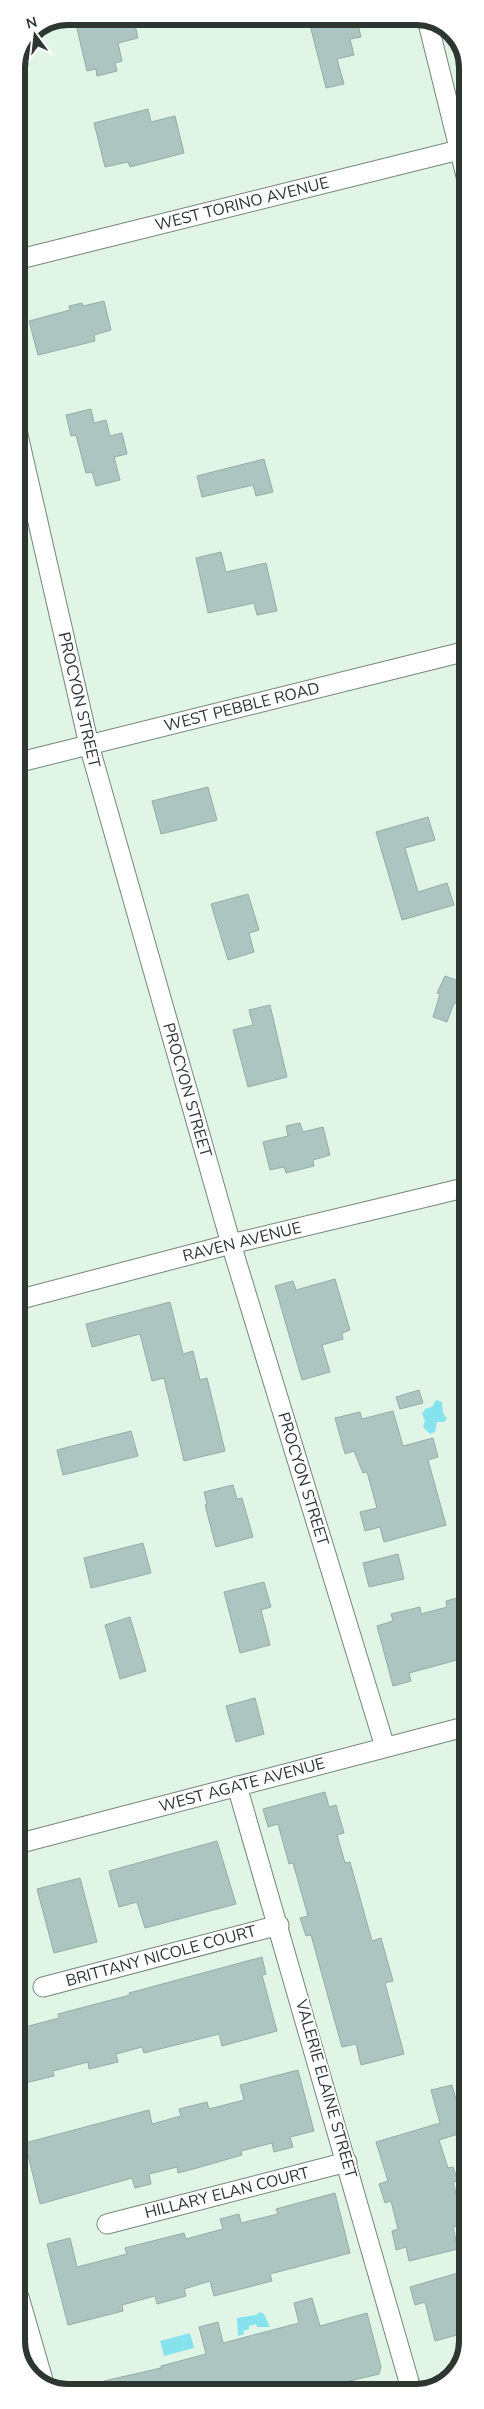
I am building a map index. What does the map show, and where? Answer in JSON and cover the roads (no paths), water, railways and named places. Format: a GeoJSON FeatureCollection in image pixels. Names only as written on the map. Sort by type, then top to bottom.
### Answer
{"type":"FeatureCollection","features":[{"type":"Feature","properties":{"kind":"main road"},"geometry":{"type":"LineString","coordinates":[[25,2327],[38,2371]]}},
{"type":"Feature","properties":{"kind":"street"},"geometry":{"type":"LineString","coordinates":[[430,27],[459,134]]}},
{"type":"Feature","properties":{"kind":"street","name":"WEST TORINO AVENUE"},"geometry":{"type":"LineString","coordinates":[[25,258],[459,150]]}},
{"type":"Feature","properties":{"kind":"street","name":"PROCYON STREET"},"geometry":{"type":"LineString","coordinates":[[25,466],[88,745],[231,1244],[385,1747]]}},
{"type":"Feature","properties":{"kind":"street","name":"WEST PEBBLE ROAD"},"geometry":{"type":"LineString","coordinates":[[25,761],[459,652]]}},
{"type":"Feature","properties":{"kind":"street","name":"RAVEN AVENUE"},"geometry":{"type":"LineString","coordinates":[[25,1298],[231,1244],[459,1189]]}},
{"type":"Feature","properties":{"kind":"street","name":"WEST AGATE AVENUE"},"geometry":{"type":"LineString","coordinates":[[25,1842],[459,1728]]}},
{"type":"Feature","properties":{"kind":"street","name":"VALERIE ELAINE STREET"},"geometry":{"type":"LineString","coordinates":[[237,1786],[279,1925],[410,2384]]}},
{"type":"Feature","properties":{"kind":"street","name":"BRITTANY NICOLE COURT"},"geometry":{"type":"LineString","coordinates":[[43,1987],[279,1925]]}},
{"type":"Feature","properties":{"kind":"street","name":"HILLARY ELAN COURT"},"geometry":{"type":"LineString","coordinates":[[106,2224],[347,2162]]}},
{"type":"Feature","properties":{"kind":"water"},"geometry":{"type":"Polygon","coordinates":[[[436,1400],[442,1402],[443,1413],[447,1419],[444,1422],[437,1422],[435,1432],[430,1434],[423,1427],[425,1420],[422,1414],[425,1409],[432,1407],[436,1400]]]}},
{"type":"Feature","properties":{"kind":"water"},"geometry":{"type":"Polygon","coordinates":[[[260,2312],[264,2314],[270,2327],[257,2327],[256,2324],[249,2326],[249,2329],[243,2331],[244,2334],[238,2336],[237,2318],[256,2315],[260,2312]]]}},
{"type":"Feature","properties":{"kind":"water"},"geometry":{"type":"Polygon","coordinates":[[[190,2333],[194,2348],[164,2356],[160,2341],[190,2333]]]}}]}
